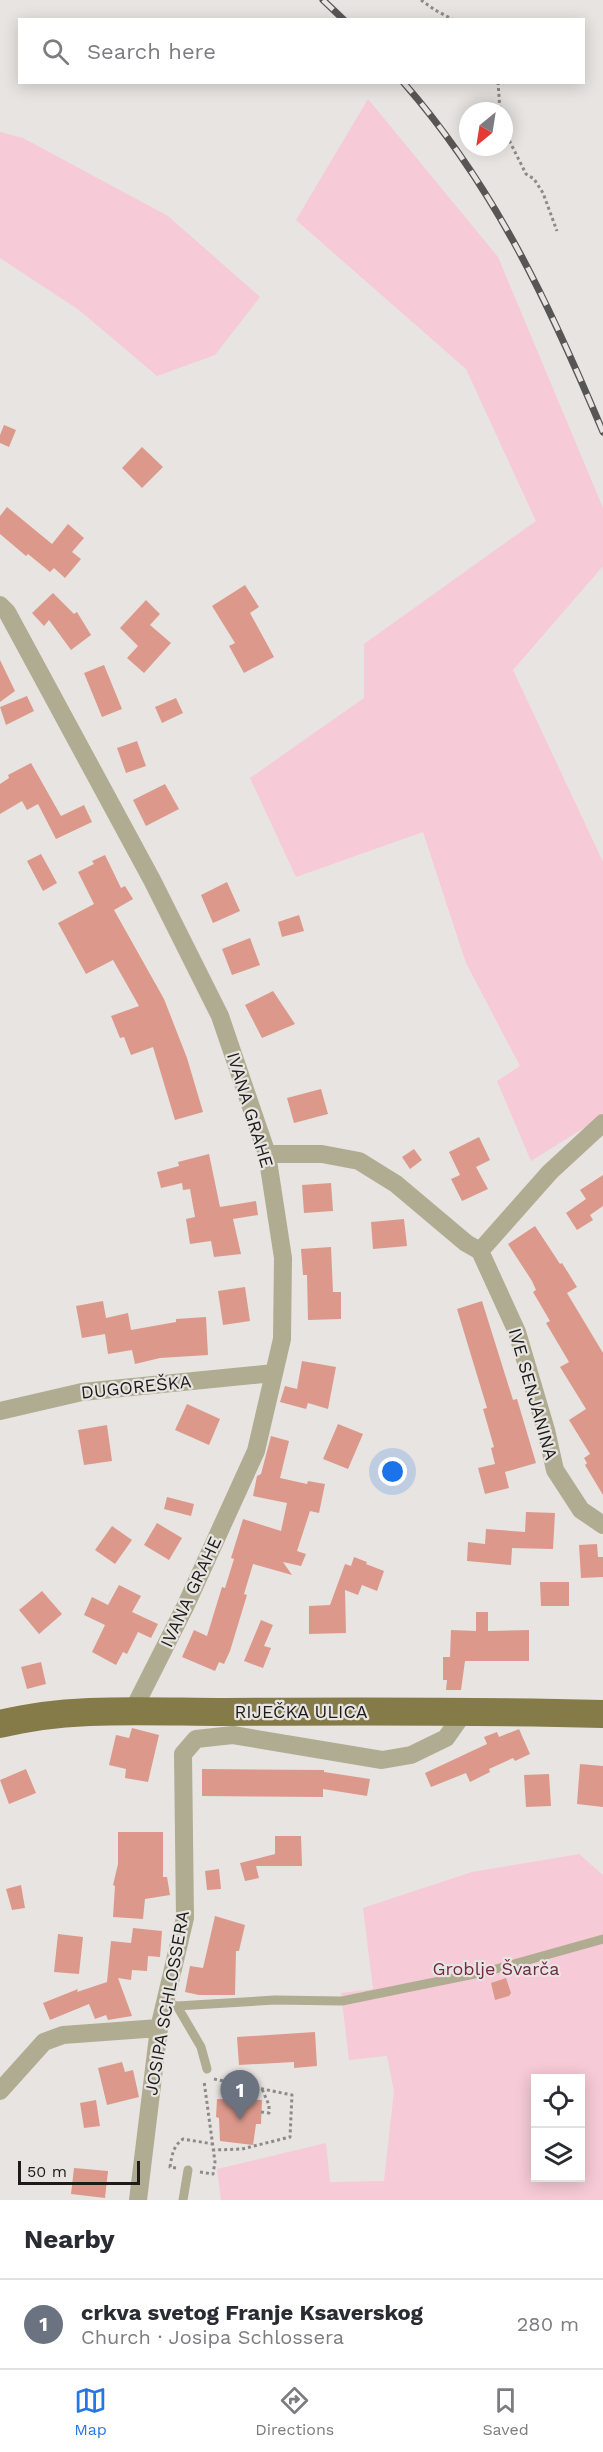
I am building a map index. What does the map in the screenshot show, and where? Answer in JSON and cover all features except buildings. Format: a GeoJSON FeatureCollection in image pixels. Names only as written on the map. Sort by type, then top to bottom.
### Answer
{"type":"FeatureCollection","features":[{"type":"Feature","properties":{"kind":"main road","name":"RIJEČKA ULICA"},"geometry":{"type":"LineString","coordinates":[[0,1724],[29,1717],[132,1712],[465,1711],[603,1714]]}},
{"type":"Feature","properties":{"kind":"street","name":"IVANA GRAHE"},"geometry":{"type":"LineString","coordinates":[[0,605],[7,612],[152,880],[214,1006],[267,1154],[283,1258],[282,1339],[256,1450],[185,1607],[132,1712]]}},
{"type":"Feature","properties":{"kind":"street"},"geometry":{"type":"LineString","coordinates":[[267,1154],[322,1154],[359,1161],[396,1184],[466,1243],[480,1251],[550,1172],[603,1123]]}},
{"type":"Feature","properties":{"kind":"street","name":"IVE SENJANINA"},"geometry":{"type":"LineString","coordinates":[[480,1251],[517,1332],[546,1430],[555,1470],[581,1510],[603,1525]]}},
{"type":"Feature","properties":{"kind":"street","name":"DUGOREŠKA"},"geometry":{"type":"LineString","coordinates":[[0,1411],[82,1392],[274,1373]]}},
{"type":"Feature","properties":{"kind":"street","name":"JOSIPA SCHLOSSERA"},"geometry":{"type":"LineString","coordinates":[[138,2200],[159,2028],[171,2004],[185,1918],[183,1754],[196,1739],[233,1735],[382,1760],[411,1755],[446,1738],[465,1711]]}},
{"type":"Feature","properties":{"kind":"street"},"geometry":{"type":"LineString","coordinates":[[0,2091],[44,2042],[63,2035],[159,2028]]}},
{"type":"Feature","properties":{"kind":"lane"},"geometry":{"type":"LineString","coordinates":[[171,2004],[275,2000],[342,2001],[489,1971],[603,1939]]}},
{"type":"Feature","properties":{"kind":"lane"},"geometry":{"type":"LineString","coordinates":[[171,2004],[201,2047],[208,2074]]}},
{"type":"Feature","properties":{"kind":"lane"},"geometry":{"type":"LineString","coordinates":[[183,2200],[188,2170]]}},
{"type":"Feature","properties":{"kind":"path"},"geometry":{"type":"LineString","coordinates":[[421,0],[450,18]]}},
{"type":"Feature","properties":{"kind":"path"},"geometry":{"type":"LineString","coordinates":[[498,84],[499,102]]}},
{"type":"Feature","properties":{"kind":"path"},"geometry":{"type":"LineString","coordinates":[[513,148],[526,174],[534,179],[543,193],[557,231]]}},
{"type":"Feature","properties":{"kind":"path"},"geometry":{"type":"LineString","coordinates":[[208,2074],[292,2095],[290,2137],[242,2150],[214,2150]]}},
{"type":"Feature","properties":{"kind":"path"},"geometry":{"type":"LineString","coordinates":[[203,2079],[214,2150],[213,2174],[170,2167],[172,2152],[177,2143],[183,2139],[213,2144]]}},
{"type":"Feature","properties":{"kind":"path"},"geometry":{"type":"LineString","coordinates":[[261,2112],[268,2113],[269,2105],[262,2089]]}},
{"type":"Feature","properties":{"kind":"green space"},"geometry":{"type":"Polygon","coordinates":[[[368,99],[498,257],[603,508],[603,566],[513,670],[603,862],[603,1116],[531,1161],[497,1081],[520,1066],[466,963],[423,832],[296,877],[250,778],[364,698],[364,644],[536,521],[466,369],[296,220],[368,99]]]}},
{"type":"Feature","properties":{"kind":"green space"},"geometry":{"type":"Polygon","coordinates":[[[0,132],[23,138],[168,216],[260,297],[215,355],[157,376],[79,310],[0,258],[0,132]]]}},
{"type":"Feature","properties":{"kind":"green space","name":"Groblje Švarča"},"geometry":{"type":"Polygon","coordinates":[[[579,1854],[603,1875],[603,2200],[221,2200],[217,2169],[326,2143],[330,2182],[384,2181],[394,2091],[387,2056],[349,2060],[341,1993],[373,1989],[363,1908],[472,1872],[579,1854]]]}},
{"type":"Feature","properties":{"kind":"railway"},"geometry":{"type":"LineString","coordinates":[[323,0],[342,18]]}},
{"type":"Feature","properties":{"kind":"railway"},"geometry":{"type":"LineString","coordinates":[[405,84],[436,122],[465,163],[517,248],[562,338],[603,432]]}},
{"type":"Feature","properties":{"kind":"place","name":"crkva svetog Franje Ksaverskog"},"geometry":{"type":"Point","coordinates":[240,2120]}}]}
